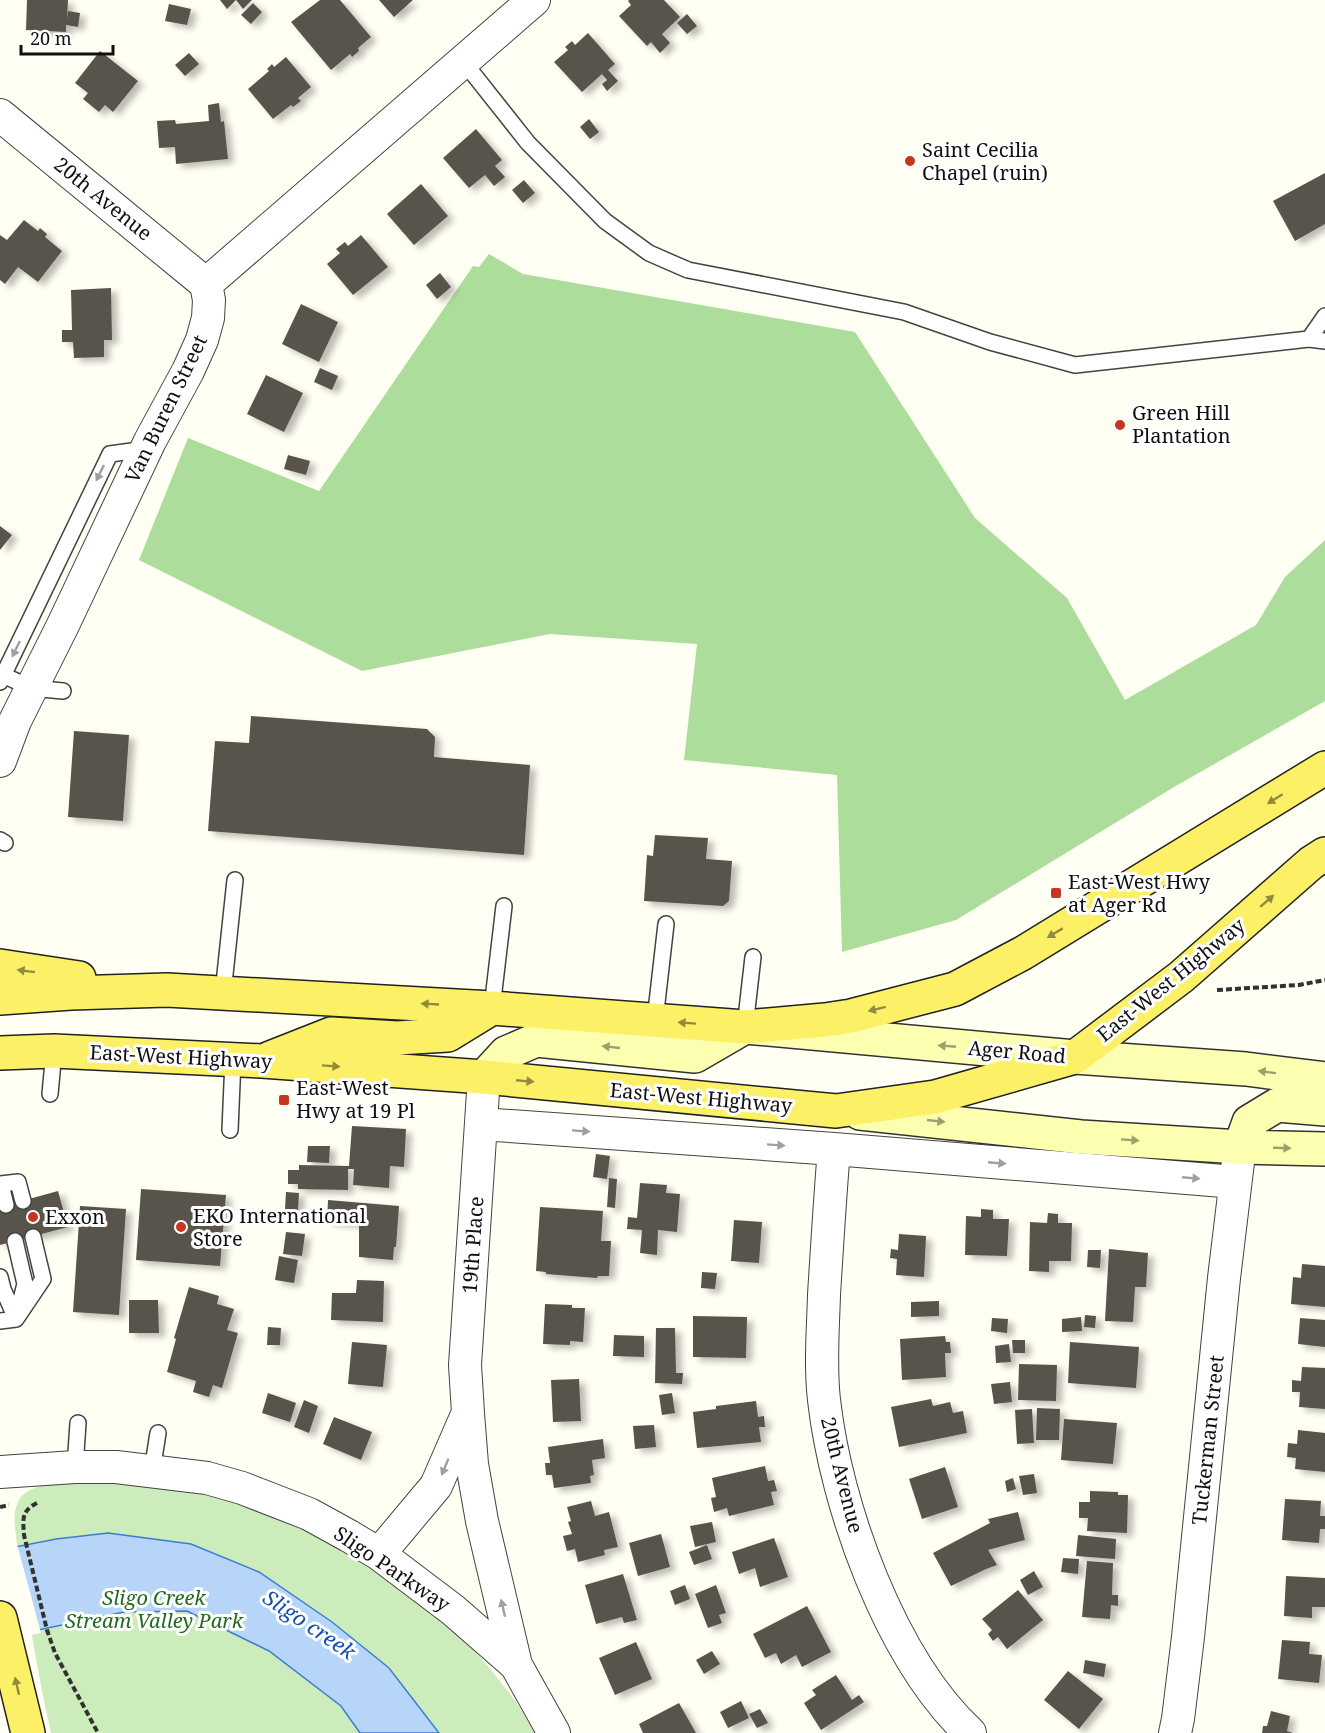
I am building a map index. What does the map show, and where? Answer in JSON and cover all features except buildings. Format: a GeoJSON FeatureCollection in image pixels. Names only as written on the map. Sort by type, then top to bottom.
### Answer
{"type":"FeatureCollection","features":[{"type":"Feature","properties":{"kind":"main road"},"geometry":{"type":"LineString","coordinates":[[0,998],[167,990],[492,1008],[746,1027],[850,1016],[955,989],[1023,953],[1325,768]]}},
{"type":"Feature","properties":{"kind":"main road","name":"East-West Highway"},"geometry":{"type":"LineString","coordinates":[[0,1053],[54,1051],[248,1060],[484,1077],[836,1111],[935,1097],[1075,1057],[1181,977],[1311,863],[1325,854]]}},
{"type":"Feature","properties":{"kind":"main road"},"geometry":{"type":"LineString","coordinates":[[0,966],[167,990]]}},
{"type":"Feature","properties":{"kind":"main road"},"geometry":{"type":"LineString","coordinates":[[248,1060],[331,1034],[397,1038],[448,1035],[492,1008]]}},
{"type":"Feature","properties":{"kind":"main road"},"geometry":{"type":"LineString","coordinates":[[484,1077],[506,1053],[536,1040],[695,1056],[746,1027]]}},
{"type":"Feature","properties":{"kind":"main road","name":"Ager Road"},"geometry":{"type":"LineString","coordinates":[[746,1027],[1075,1057],[1246,1069],[1325,1079]]}},
{"type":"Feature","properties":{"kind":"main road"},"geometry":{"type":"LineString","coordinates":[[1240,1147],[1249,1122],[1277,1105],[1325,1109]]}},
{"type":"Feature","properties":{"kind":"main road"},"geometry":{"type":"LineString","coordinates":[[836,1111],[1081,1137],[1240,1147],[1325,1149]]}},
{"type":"Feature","properties":{"kind":"main road"},"geometry":{"type":"LineString","coordinates":[[3,1629],[28,1733]]}},
{"type":"Feature","properties":{"kind":"street"},"geometry":{"type":"LineString","coordinates":[[206,284],[534,0]]}},
{"type":"Feature","properties":{"kind":"street","name":"20th Avenue"},"geometry":{"type":"LineString","coordinates":[[0,115],[206,284]]}},
{"type":"Feature","properties":{"kind":"street","name":"Van Buren Street"},"geometry":{"type":"LineString","coordinates":[[0,760],[15,721],[146,449],[202,340],[208,318],[209,300],[206,284]]}},
{"type":"Feature","properties":{"kind":"street","name":"19th Place"},"geometry":{"type":"LineString","coordinates":[[484,1077],[465,1365],[472,1464],[482,1521],[516,1665]]}},
{"type":"Feature","properties":{"kind":"street","name":"East-West Highway"},"geometry":{"type":"LineString","coordinates":[[481,1124],[834,1149]]}},
{"type":"Feature","properties":{"kind":"street","name":"Tuckerman Street"},"geometry":{"type":"LineString","coordinates":[[1175,1733],[1188,1636],[1224,1278],[1240,1147]]}},
{"type":"Feature","properties":{"kind":"street"},"geometry":{"type":"LineString","coordinates":[[834,1149],[1235,1182]]}},
{"type":"Feature","properties":{"kind":"street","name":"20th Avenue"},"geometry":{"type":"LineString","coordinates":[[834,1149],[822,1348],[824,1399],[832,1449],[846,1505],[881,1601],[913,1660],[940,1699],[970,1733]]}},
{"type":"Feature","properties":{"kind":"street","name":"19th Place"},"geometry":{"type":"LineString","coordinates":[[379,1554],[436,1486],[468,1413]]}},
{"type":"Feature","properties":{"kind":"street","name":"Sligo Parkway"},"geometry":{"type":"LineString","coordinates":[[0,1472],[116,1467],[207,1478],[270,1498],[309,1515],[379,1554],[453,1610],[516,1665],[554,1733]]}},
{"type":"Feature","properties":{"kind":"lane"},"geometry":{"type":"LineString","coordinates":[[463,62],[528,143],[605,221],[649,253],[688,270],[904,312],[990,342],[1075,365],[1317,340],[1325,316]]}},
{"type":"Feature","properties":{"kind":"lane"},"geometry":{"type":"LineString","coordinates":[[63,691],[31,688],[2,679],[110,454],[146,449]]}},
{"type":"Feature","properties":{"kind":"lane"},"geometry":{"type":"LineString","coordinates":[[223,993],[236,880]]}},
{"type":"Feature","properties":{"kind":"lane"},"geometry":{"type":"LineString","coordinates":[[492,1008],[504,906]]}},
{"type":"Feature","properties":{"kind":"lane"},"geometry":{"type":"LineString","coordinates":[[655,1020],[666,924]]}},
{"type":"Feature","properties":{"kind":"lane"},"geometry":{"type":"LineString","coordinates":[[746,1027],[753,957]]}},
{"type":"Feature","properties":{"kind":"lane"},"geometry":{"type":"LineString","coordinates":[[50,1094],[54,1051]]}},
{"type":"Feature","properties":{"kind":"lane"},"geometry":{"type":"LineString","coordinates":[[230,1130],[248,1060]]}},
{"type":"Feature","properties":{"kind":"lane"},"geometry":{"type":"LineString","coordinates":[[0,1184],[18,1182],[23,1201]]}},
{"type":"Feature","properties":{"kind":"lane"},"geometry":{"type":"LineString","coordinates":[[0,1189],[2,1189],[6,1205]]}},
{"type":"Feature","properties":{"kind":"lane"},"geometry":{"type":"LineString","coordinates":[[0,1321],[16,1319],[43,1280],[33,1237]]}},
{"type":"Feature","properties":{"kind":"lane"},"geometry":{"type":"LineString","coordinates":[[15,1241],[25,1284],[16,1319]]}},
{"type":"Feature","properties":{"kind":"lane"},"geometry":{"type":"LineString","coordinates":[[0,1277],[16,1319]]}},
{"type":"Feature","properties":{"kind":"lane"},"geometry":{"type":"LineString","coordinates":[[0,1305],[16,1319]]}},
{"type":"Feature","properties":{"kind":"lane"},"geometry":{"type":"LineString","coordinates":[[75,1467],[78,1423]]}},
{"type":"Feature","properties":{"kind":"lane"},"geometry":{"type":"LineString","coordinates":[[152,1471],[158,1433]]}},
{"type":"Feature","properties":{"kind":"path"},"geometry":{"type":"LineString","coordinates":[[1212,990],[1299,985],[1325,980]]}},
{"type":"Feature","properties":{"kind":"path"},"geometry":{"type":"LineString","coordinates":[[30,1507],[24,1514],[24,1535],[47,1630],[55,1653],[98,1733]]}},
{"type":"Feature","properties":{"kind":"green space"},"geometry":{"type":"Polygon","coordinates":[[[489,254],[523,274],[855,332],[975,518],[1067,598],[1125,700],[1256,625],[1285,577],[1325,540],[1325,701],[1174,787],[956,920],[842,952],[837,775],[684,760],[697,644],[550,634],[362,671],[139,560],[188,438],[319,491],[473,266],[479,267],[489,254]]]}},
{"type":"Feature","properties":{"kind":"green space","name":"Sligo Creek Stream Valley Park"},"geometry":{"type":"Polygon","coordinates":[[[108,1480],[191,1490],[226,1499],[286,1519],[343,1546],[458,1633],[516,1702],[535,1733],[51,1733],[20,1564],[15,1531],[15,1511],[20,1498],[37,1487],[61,1482],[108,1480]]]}},
{"type":"Feature","properties":{"kind":"water","name":"Sligo creek"},"geometry":{"type":"Polygon","coordinates":[[[108,1533],[191,1544],[259,1572],[332,1622],[389,1668],[439,1733],[360,1733],[341,1706],[269,1651],[187,1611],[124,1612],[0,1638],[0,1550],[56,1539],[108,1533]]]}},
{"type":"Feature","properties":{"kind":"pier"},"geometry":{"type":"Polygon","coordinates":[[[17,1544],[41,1633],[0,1641],[0,1547],[17,1544]]]}},
{"type":"Feature","properties":{"kind":"place","name":"Saint Cecilia Chapel (ruin)"},"geometry":{"type":"Point","coordinates":[910,161]}},
{"type":"Feature","properties":{"kind":"place","name":"Green Hill Plantation"},"geometry":{"type":"Point","coordinates":[1120,425]}},
{"type":"Feature","properties":{"kind":"place","name":"East-West Hwy at Ager Rd"},"geometry":{"type":"Point","coordinates":[1056,893]}},
{"type":"Feature","properties":{"kind":"place","name":"East-West Hwy at 19 Pl"},"geometry":{"type":"Point","coordinates":[284,1100]}},
{"type":"Feature","properties":{"kind":"place","name":"Exxon"},"geometry":{"type":"Point","coordinates":[33,1217]}},
{"type":"Feature","properties":{"kind":"place","name":"EKO International Store"},"geometry":{"type":"Point","coordinates":[181,1227]}}]}
